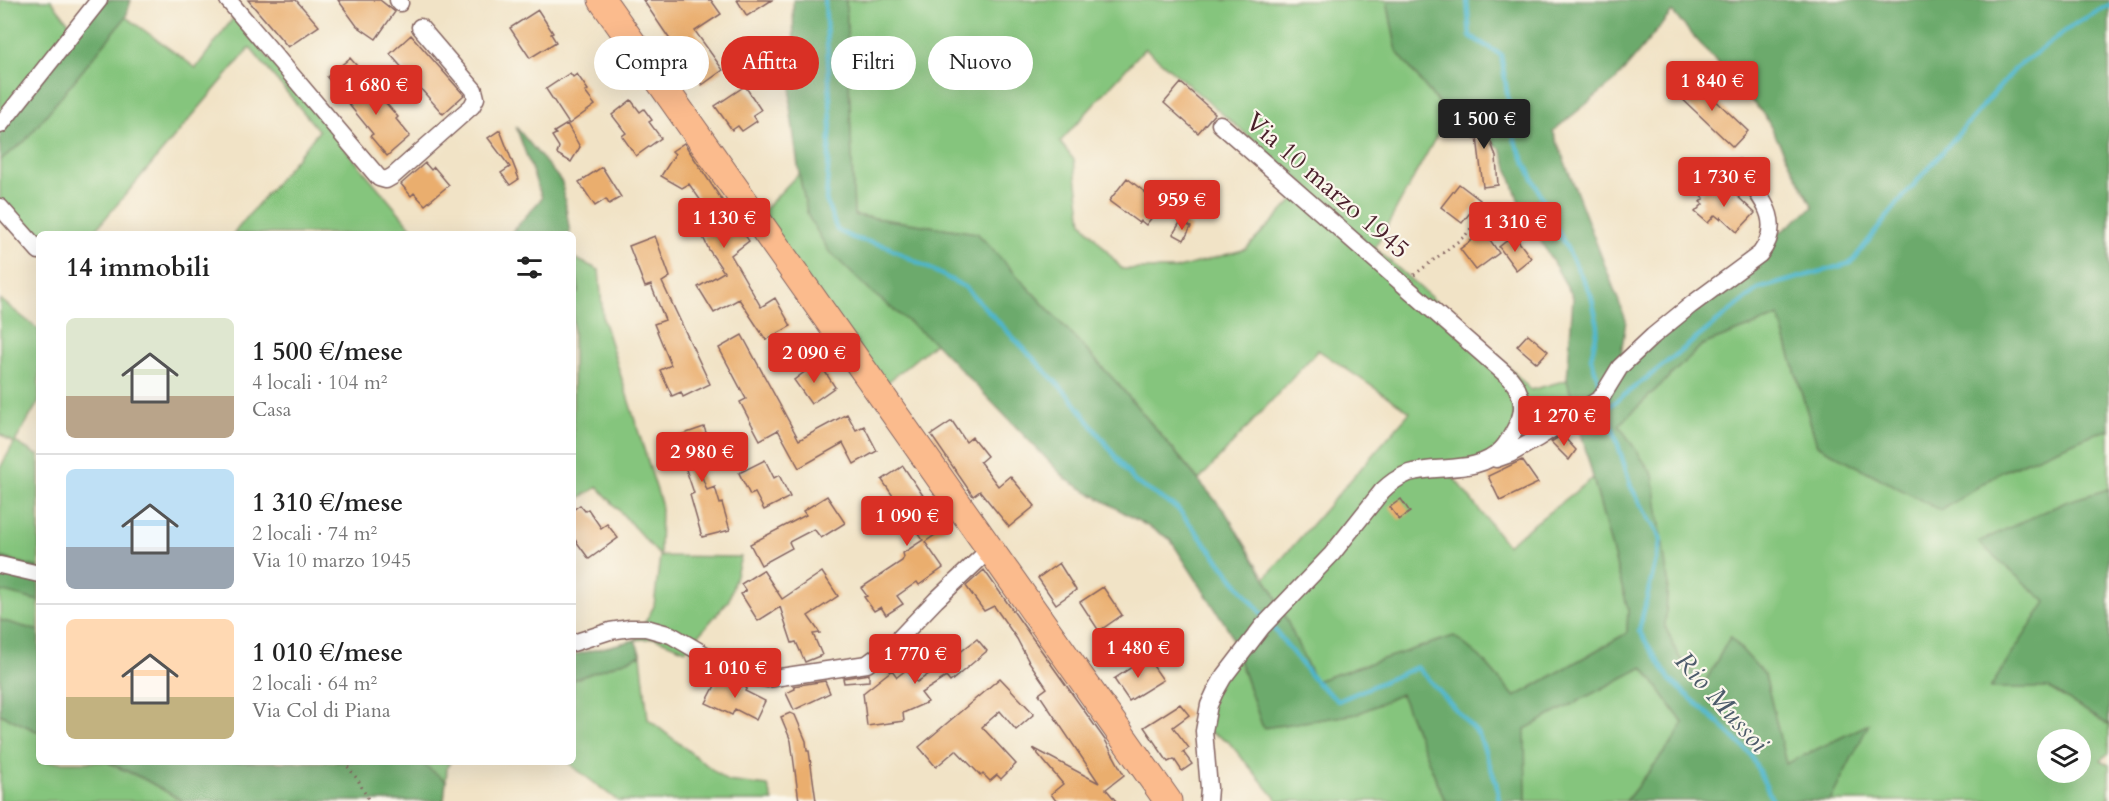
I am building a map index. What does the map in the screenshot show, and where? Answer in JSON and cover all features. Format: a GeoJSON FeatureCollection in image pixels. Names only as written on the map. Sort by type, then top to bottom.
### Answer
{"type":"FeatureCollection","features":[{"type":"Feature","properties":{"kind":"main road"},"geometry":{"type":"LineString","coordinates":[[602,0],[1168,801]]}},
{"type":"Feature","properties":{"kind":"street"},"geometry":{"type":"LineString","coordinates":[[0,124],[99,0]]}},
{"type":"Feature","properties":{"kind":"street"},"geometry":{"type":"LineString","coordinates":[[228,0],[379,178],[386,180],[472,106],[476,98],[474,90],[420,27]]}},
{"type":"Feature","properties":{"kind":"street","name":"Via 10 marzo 1945"},"geometry":{"type":"LineString","coordinates":[[1208,801],[1204,731],[1209,705],[1223,678],[1262,627],[1332,555],[1382,490],[1411,473],[1460,467],[1484,461],[1503,448],[1522,413],[1520,394],[1510,378],[1220,124]]}},
{"type":"Feature","properties":{"kind":"street"},"geometry":{"type":"LineString","coordinates":[[1484,461],[1510,454],[1603,393],[1620,367],[1653,336],[1760,254],[1772,231],[1768,208],[1739,168]]}},
{"type":"Feature","properties":{"kind":"street"},"geometry":{"type":"LineString","coordinates":[[0,207],[36,248]]}},
{"type":"Feature","properties":{"kind":"street"},"geometry":{"type":"LineString","coordinates":[[576,642],[610,631],[646,628],[671,635],[738,674],[767,679],[867,664],[894,645],[936,600],[990,549]]}},
{"type":"Feature","properties":{"kind":"street"},"geometry":{"type":"LineString","coordinates":[[0,565],[36,573]]}},
{"type":"Feature","properties":{"kind":"path","name":"Via 10 marzo 1945"},"geometry":{"type":"LineString","coordinates":[[1402,284],[1465,236],[1478,219]]}},
{"type":"Feature","properties":{"kind":"path"},"geometry":{"type":"LineString","coordinates":[[346,765],[358,780],[369,801]]}},
{"type":"Feature","properties":{"kind":"green space"},"geometry":{"type":"Polygon","coordinates":[[[0,0],[51,0],[70,24],[0,119],[0,0]]]}},
{"type":"Feature","properties":{"kind":"green space"},"geometry":{"type":"Polygon","coordinates":[[[91,0],[131,0],[126,17],[25,141],[0,160],[0,119],[91,0]]]}},
{"type":"Feature","properties":{"kind":"green space"},"geometry":{"type":"Polygon","coordinates":[[[793,0],[846,0],[847,36],[831,36],[831,90],[849,90],[854,215],[977,233],[1118,384],[1226,513],[1274,593],[1315,681],[1454,636],[1480,657],[1515,697],[1627,633],[1628,609],[1567,380],[1573,297],[1520,205],[1501,149],[1448,115],[1397,52],[1387,0],[2109,0],[2109,430],[2093,434],[2001,472],[1941,511],[1817,445],[1779,316],[1702,345],[1619,425],[1653,475],[1668,581],[1665,626],[1679,657],[1704,684],[1730,637],[1765,675],[1786,764],[1869,724],[1830,801],[1626,801],[1673,741],[1683,723],[1643,667],[1525,729],[1526,801],[1445,801],[1401,694],[1357,714],[1263,728],[1229,630],[1170,539],[1067,480],[935,343],[869,290],[828,250],[808,216],[799,173],[790,107],[791,90],[819,90],[819,36],[794,36],[793,0]],[[1672,12],[1616,80],[1553,131],[1626,320],[1621,355],[1813,207],[1765,116],[1672,12]]]}},
{"type":"Feature","properties":{"kind":"green space"},"geometry":{"type":"Polygon","coordinates":[[[846,0],[1387,0],[1397,52],[1448,115],[1375,248],[1499,357],[1531,390],[1567,380],[1577,417],[1450,473],[1507,545],[1593,478],[1628,609],[1627,633],[1515,697],[1480,657],[1454,636],[1315,681],[1265,578],[1410,412],[1318,350],[1199,480],[1118,384],[977,233],[854,215],[849,90],[916,90],[916,36],[847,36],[846,0]],[[1145,48],[1060,142],[1074,160],[1082,222],[1122,269],[1175,269],[1246,249],[1307,186],[1145,48]]]}},
{"type":"Feature","properties":{"kind":"green space"},"geometry":{"type":"Polygon","coordinates":[[[126,17],[196,68],[234,17],[414,231],[236,231],[319,131],[250,48],[95,231],[36,231],[36,241],[0,208],[0,160],[25,141],[126,17]]]}},
{"type":"Feature","properties":{"kind":"green space"},"geometry":{"type":"Polygon","coordinates":[[[516,127],[562,182],[570,231],[513,231],[542,198],[516,127]]]}},
{"type":"Feature","properties":{"kind":"green space"},"geometry":{"type":"Polygon","coordinates":[[[799,173],[808,216],[869,290],[935,343],[883,386],[760,214],[799,173]]]}},
{"type":"Feature","properties":{"kind":"green space"},"geometry":{"type":"Polygon","coordinates":[[[576,259],[599,270],[603,319],[661,503],[660,556],[598,487],[576,500],[576,294],[579,291],[576,259]]]}},
{"type":"Feature","properties":{"kind":"green space"},"geometry":{"type":"Polygon","coordinates":[[[576,272],[579,291],[576,294],[576,272]]]}},
{"type":"Feature","properties":{"kind":"green space"},"geometry":{"type":"Polygon","coordinates":[[[0,299],[36,328],[36,406],[15,442],[36,454],[36,567],[0,557],[0,468],[14,443],[0,434],[0,299]]]}},
{"type":"Feature","properties":{"kind":"green space"},"geometry":{"type":"Polygon","coordinates":[[[1779,316],[1817,445],[1941,510],[2001,472],[2093,434],[2109,430],[2109,489],[2068,501],[2046,602],[2049,688],[2109,725],[2109,753],[2100,760],[2109,765],[2109,801],[1830,801],[1868,725],[1786,765],[1765,675],[1730,637],[1704,684],[1679,657],[1665,626],[1668,581],[1661,539],[1619,425],[1702,345],[1779,316]]]}},
{"type":"Feature","properties":{"kind":"green space"},"geometry":{"type":"Polygon","coordinates":[[[2109,489],[2109,725],[2049,688],[1990,688],[2046,602],[1978,542],[2068,501],[2109,489]]]}},
{"type":"Feature","properties":{"kind":"green space"},"geometry":{"type":"Polygon","coordinates":[[[660,556],[741,557],[729,600],[686,650],[655,638],[635,640],[654,606],[660,556]]]}},
{"type":"Feature","properties":{"kind":"green space"},"geometry":{"type":"Polygon","coordinates":[[[0,557],[36,567],[36,600],[0,591],[0,557]]]}},
{"type":"Feature","properties":{"kind":"green space"},"geometry":{"type":"Polygon","coordinates":[[[0,591],[36,600],[36,630],[0,620],[0,591]]]}},
{"type":"Feature","properties":{"kind":"green space"},"geometry":{"type":"Polygon","coordinates":[[[0,620],[36,630],[36,731],[0,714],[0,620]]]}},
{"type":"Feature","properties":{"kind":"green space"},"geometry":{"type":"Polygon","coordinates":[[[635,640],[641,655],[576,679],[576,654],[635,640]]]}},
{"type":"Feature","properties":{"kind":"green space"},"geometry":{"type":"Polygon","coordinates":[[[1235,648],[1263,728],[1357,714],[1401,694],[1445,801],[1278,801],[1227,740],[1200,728],[1209,691],[1235,648]]]}},
{"type":"Feature","properties":{"kind":"green space"},"geometry":{"type":"Polygon","coordinates":[[[641,655],[648,719],[727,781],[768,786],[773,801],[618,801],[571,765],[576,765],[576,679],[641,655]]]}},
{"type":"Feature","properties":{"kind":"green space"},"geometry":{"type":"Polygon","coordinates":[[[1643,667],[1683,723],[1673,741],[1626,801],[1526,801],[1524,729],[1643,667]]]}},
{"type":"Feature","properties":{"kind":"green space"},"geometry":{"type":"Polygon","coordinates":[[[0,714],[36,731],[36,765],[114,765],[183,801],[0,801],[0,714]]]}},
{"type":"Feature","properties":{"kind":"green space"},"geometry":{"type":"Polygon","coordinates":[[[114,765],[424,765],[446,781],[444,801],[183,801],[114,765]]]}},
{"type":"Feature","properties":{"kind":"green space"},"geometry":{"type":"Polygon","coordinates":[[[424,765],[448,765],[446,781],[424,765]]]}},
{"type":"Feature","properties":{"kind":"building"},"geometry":{"type":"Polygon","coordinates":[[[248,0],[296,0],[319,26],[288,47],[248,0]]]}},
{"type":"Feature","properties":{"kind":"building"},"geometry":{"type":"Polygon","coordinates":[[[338,0],[380,0],[395,12],[376,39],[357,26],[338,0]]]}},
{"type":"Feature","properties":{"kind":"building"},"geometry":{"type":"Polygon","coordinates":[[[643,0],[711,0],[721,14],[695,31],[699,36],[668,36],[643,0]]]}},
{"type":"Feature","properties":{"kind":"building"},"geometry":{"type":"Polygon","coordinates":[[[737,0],[772,0],[747,16],[737,0]]]}},
{"type":"Feature","properties":{"kind":"building"},"geometry":{"type":"Polygon","coordinates":[[[538,10],[556,42],[530,58],[510,28],[538,10]]]}},
{"type":"Feature","properties":{"kind":"building"},"geometry":{"type":"Polygon","coordinates":[[[411,35],[464,95],[443,114],[390,54],[411,35]]]}},
{"type":"Feature","properties":{"kind":"building"},"geometry":{"type":"Polygon","coordinates":[[[709,50],[721,67],[721,71],[709,80],[709,50]]]}},
{"type":"Feature","properties":{"kind":"building"},"geometry":{"type":"Polygon","coordinates":[[[350,58],[357,66],[339,92],[327,77],[350,58]]]}},
{"type":"Feature","properties":{"kind":"building"},"geometry":{"type":"Polygon","coordinates":[[[570,73],[573,77],[577,74],[588,90],[585,92],[595,105],[569,124],[546,89],[570,73]]]}},
{"type":"Feature","properties":{"kind":"building"},"geometry":{"type":"Polygon","coordinates":[[[363,77],[398,117],[396,119],[410,136],[387,156],[370,136],[373,134],[342,96],[363,77]]]}},
{"type":"Feature","properties":{"kind":"building"},"geometry":{"type":"Polygon","coordinates":[[[1691,77],[1748,131],[1733,147],[1676,93],[1691,77]]]}},
{"type":"Feature","properties":{"kind":"building"},"geometry":{"type":"Polygon","coordinates":[[[1181,83],[1215,113],[1198,133],[1164,103],[1181,83]]]}},
{"type":"Feature","properties":{"kind":"building"},"geometry":{"type":"Polygon","coordinates":[[[739,90],[748,90],[761,110],[753,115],[757,121],[742,131],[738,126],[732,130],[715,106],[739,90]]]}},
{"type":"Feature","properties":{"kind":"building"},"geometry":{"type":"Polygon","coordinates":[[[631,100],[640,112],[644,109],[652,120],[649,122],[661,138],[636,156],[622,136],[626,133],[612,115],[631,100]]]}},
{"type":"Feature","properties":{"kind":"building"},"geometry":{"type":"Polygon","coordinates":[[[1475,109],[1496,157],[1498,185],[1483,187],[1477,137],[1474,139],[1463,120],[1473,115],[1472,110],[1475,109]]]}},
{"type":"Feature","properties":{"kind":"building"},"geometry":{"type":"Polygon","coordinates":[[[567,124],[580,147],[571,162],[557,154],[559,147],[552,136],[556,134],[554,132],[567,124]]]}},
{"type":"Feature","properties":{"kind":"building"},"geometry":{"type":"Polygon","coordinates":[[[500,130],[519,179],[510,185],[501,173],[510,167],[488,138],[500,130]]]}},
{"type":"Feature","properties":{"kind":"building"},"geometry":{"type":"Polygon","coordinates":[[[684,143],[749,241],[731,255],[761,307],[775,298],[791,326],[766,340],[739,299],[714,313],[698,287],[724,272],[703,237],[721,229],[689,184],[682,188],[661,176],[675,154],[672,151],[684,143]]]}},
{"type":"Feature","properties":{"kind":"building"},"geometry":{"type":"Polygon","coordinates":[[[425,163],[431,170],[434,167],[449,185],[425,205],[414,193],[411,196],[401,184],[425,163]]]}},
{"type":"Feature","properties":{"kind":"building"},"geometry":{"type":"Polygon","coordinates":[[[602,167],[621,197],[609,204],[606,199],[595,206],[579,182],[602,167]]]}},
{"type":"Feature","properties":{"kind":"building"},"geometry":{"type":"Polygon","coordinates":[[[1127,178],[1156,201],[1149,207],[1156,212],[1146,225],[1141,221],[1139,223],[1109,201],[1127,178]]]}},
{"type":"Feature","properties":{"kind":"building"},"geometry":{"type":"Polygon","coordinates":[[[1459,184],[1480,200],[1462,223],[1441,207],[1459,184]]]}},
{"type":"Feature","properties":{"kind":"building"},"geometry":{"type":"Polygon","coordinates":[[[1709,185],[1713,188],[1715,185],[1728,196],[1732,191],[1755,213],[1737,232],[1721,217],[1720,219],[1715,215],[1708,223],[1695,212],[1703,204],[1700,202],[1704,198],[1700,195],[1709,185]]]}},
{"type":"Feature","properties":{"kind":"building"},"geometry":{"type":"Polygon","coordinates":[[[1181,221],[1191,227],[1184,240],[1173,234],[1181,221]]]}},
{"type":"Feature","properties":{"kind":"building"},"geometry":{"type":"Polygon","coordinates":[[[1484,231],[1499,253],[1476,270],[1460,249],[1484,231]]]}},
{"type":"Feature","properties":{"kind":"building"},"geometry":{"type":"Polygon","coordinates":[[[655,236],[670,277],[662,282],[710,384],[683,397],[681,392],[672,396],[660,370],[671,365],[654,324],[665,320],[651,285],[645,287],[629,246],[655,236]]]}},
{"type":"Feature","properties":{"kind":"building"},"geometry":{"type":"Polygon","coordinates":[[[1516,238],[1531,258],[1516,270],[1499,247],[1509,239],[1511,242],[1516,238]]]}},
{"type":"Feature","properties":{"kind":"building"},"geometry":{"type":"Polygon","coordinates":[[[1528,334],[1548,351],[1537,363],[1517,346],[1528,334]]]}},
{"type":"Feature","properties":{"kind":"building"},"geometry":{"type":"Polygon","coordinates":[[[742,335],[799,440],[847,414],[856,430],[864,426],[877,451],[854,464],[843,443],[799,468],[778,430],[760,440],[740,402],[746,399],[719,348],[742,335]]]}},
{"type":"Feature","properties":{"kind":"building"},"geometry":{"type":"Polygon","coordinates":[[[814,365],[817,370],[822,367],[835,387],[811,404],[794,380],[814,365]]]}},
{"type":"Feature","properties":{"kind":"building"},"geometry":{"type":"Polygon","coordinates":[[[952,421],[966,442],[972,437],[987,456],[980,462],[998,486],[1010,476],[1035,506],[1009,527],[980,491],[973,496],[931,435],[952,421]]]}},
{"type":"Feature","properties":{"kind":"building"},"geometry":{"type":"Polygon","coordinates":[[[704,427],[714,455],[696,461],[707,490],[715,487],[730,530],[702,537],[690,495],[694,493],[675,437],[704,427]]]}},
{"type":"Feature","properties":{"kind":"building"},"geometry":{"type":"Polygon","coordinates":[[[1562,435],[1576,450],[1569,460],[1551,442],[1562,435]]]}},
{"type":"Feature","properties":{"kind":"building"},"geometry":{"type":"Polygon","coordinates":[[[765,460],[774,478],[779,475],[790,497],[764,510],[755,493],[750,495],[739,473],[765,460]]]}},
{"type":"Feature","properties":{"kind":"building"},"geometry":{"type":"Polygon","coordinates":[[[1522,460],[1538,483],[1500,501],[1488,476],[1522,460]]]}},
{"type":"Feature","properties":{"kind":"building"},"geometry":{"type":"Polygon","coordinates":[[[903,466],[945,528],[925,542],[943,568],[919,585],[917,582],[897,596],[903,604],[886,615],[881,607],[874,611],[864,597],[867,596],[861,588],[902,561],[903,553],[923,540],[882,480],[903,466]]]}},
{"type":"Feature","properties":{"kind":"building"},"geometry":{"type":"Polygon","coordinates":[[[827,496],[845,523],[821,538],[814,529],[789,542],[792,548],[761,565],[750,544],[806,515],[803,511],[827,496]]]}},
{"type":"Feature","properties":{"kind":"building"},"geometry":{"type":"Polygon","coordinates":[[[1401,499],[1410,512],[1399,520],[1390,507],[1401,499]]]}},
{"type":"Feature","properties":{"kind":"building"},"geometry":{"type":"Polygon","coordinates":[[[580,505],[585,511],[588,509],[601,528],[607,524],[618,538],[589,559],[576,541],[576,508],[580,505]]]}},
{"type":"Feature","properties":{"kind":"building"},"geometry":{"type":"Polygon","coordinates":[[[1059,563],[1076,590],[1056,604],[1038,578],[1059,563]]]}},
{"type":"Feature","properties":{"kind":"building"},"geometry":{"type":"Polygon","coordinates":[[[763,570],[782,599],[822,572],[838,596],[808,616],[820,633],[813,634],[822,655],[805,662],[796,642],[792,643],[780,607],[758,621],[741,594],[746,591],[741,584],[763,570]]]}},
{"type":"Feature","properties":{"kind":"building"},"geometry":{"type":"Polygon","coordinates":[[[984,570],[1105,740],[1124,775],[1106,789],[1116,801],[1056,801],[1051,794],[1063,784],[1033,748],[1099,783],[1039,694],[1047,688],[1017,639],[994,606],[984,611],[966,586],[984,570]]]}},
{"type":"Feature","properties":{"kind":"building"},"geometry":{"type":"Polygon","coordinates":[[[1103,587],[1122,615],[1099,631],[1080,602],[1103,587]]]}},
{"type":"Feature","properties":{"kind":"building"},"geometry":{"type":"Polygon","coordinates":[[[977,639],[987,651],[950,682],[946,677],[921,693],[928,702],[903,713],[904,721],[867,726],[863,693],[892,670],[897,677],[906,670],[917,682],[938,668],[929,659],[948,641],[959,653],[977,639]]]}},
{"type":"Feature","properties":{"kind":"building"},"geometry":{"type":"Polygon","coordinates":[[[1147,657],[1163,680],[1129,701],[1114,679],[1147,657]]]}},
{"type":"Feature","properties":{"kind":"building"},"geometry":{"type":"Polygon","coordinates":[[[869,674],[869,681],[844,683],[843,678],[869,674]]]}},
{"type":"Feature","properties":{"kind":"building"},"geometry":{"type":"Polygon","coordinates":[[[720,676],[747,688],[745,691],[765,701],[756,720],[735,709],[732,715],[706,703],[720,676]]]}},
{"type":"Feature","properties":{"kind":"building"},"geometry":{"type":"Polygon","coordinates":[[[1000,678],[1034,714],[1016,730],[1000,711],[982,727],[1016,764],[1001,779],[997,775],[990,781],[983,774],[981,776],[956,750],[936,767],[919,747],[1000,678]]]}},
{"type":"Feature","properties":{"kind":"building"},"geometry":{"type":"Polygon","coordinates":[[[825,681],[830,693],[794,710],[786,693],[795,689],[793,686],[825,681]]]}},
{"type":"Feature","properties":{"kind":"building"},"geometry":{"type":"Polygon","coordinates":[[[1180,704],[1189,715],[1173,727],[1189,748],[1183,752],[1192,764],[1182,771],[1174,759],[1168,762],[1144,727],[1180,704]]]}},
{"type":"Feature","properties":{"kind":"building"},"geometry":{"type":"Polygon","coordinates":[[[790,713],[795,715],[806,741],[807,751],[809,751],[816,801],[799,801],[791,741],[781,717],[790,713]]]}},
{"type":"Feature","properties":{"kind":"waterway"},"geometry":{"type":"LineString","coordinates":[[825,0],[831,121],[826,200],[837,230],[853,238],[886,246],[965,287],[1071,398],[1135,482],[1177,508],[1265,618]]}},
{"type":"Feature","properties":{"kind":"waterway","name":"Rio Mussoi"},"geometry":{"type":"LineString","coordinates":[[1467,0],[1470,36],[1501,55],[1515,141],[1591,295],[1598,326],[1591,358],[1601,388]]}},
{"type":"Feature","properties":{"kind":"waterway"},"geometry":{"type":"LineString","coordinates":[[1607,408],[1758,289],[1851,263],[1898,203],[2016,68],[2075,24],[2109,5]]}},
{"type":"Feature","properties":{"kind":"waterway","name":"Rio Mussoi"},"geometry":{"type":"LineString","coordinates":[[1604,399],[1631,487],[1661,539],[1639,631],[1670,680],[1751,755],[1773,801]]}},
{"type":"Feature","properties":{"kind":"waterway"},"geometry":{"type":"LineString","coordinates":[[1271,625],[1315,681],[1338,701],[1417,667],[1479,735],[1496,782],[1499,801]]}}]}
